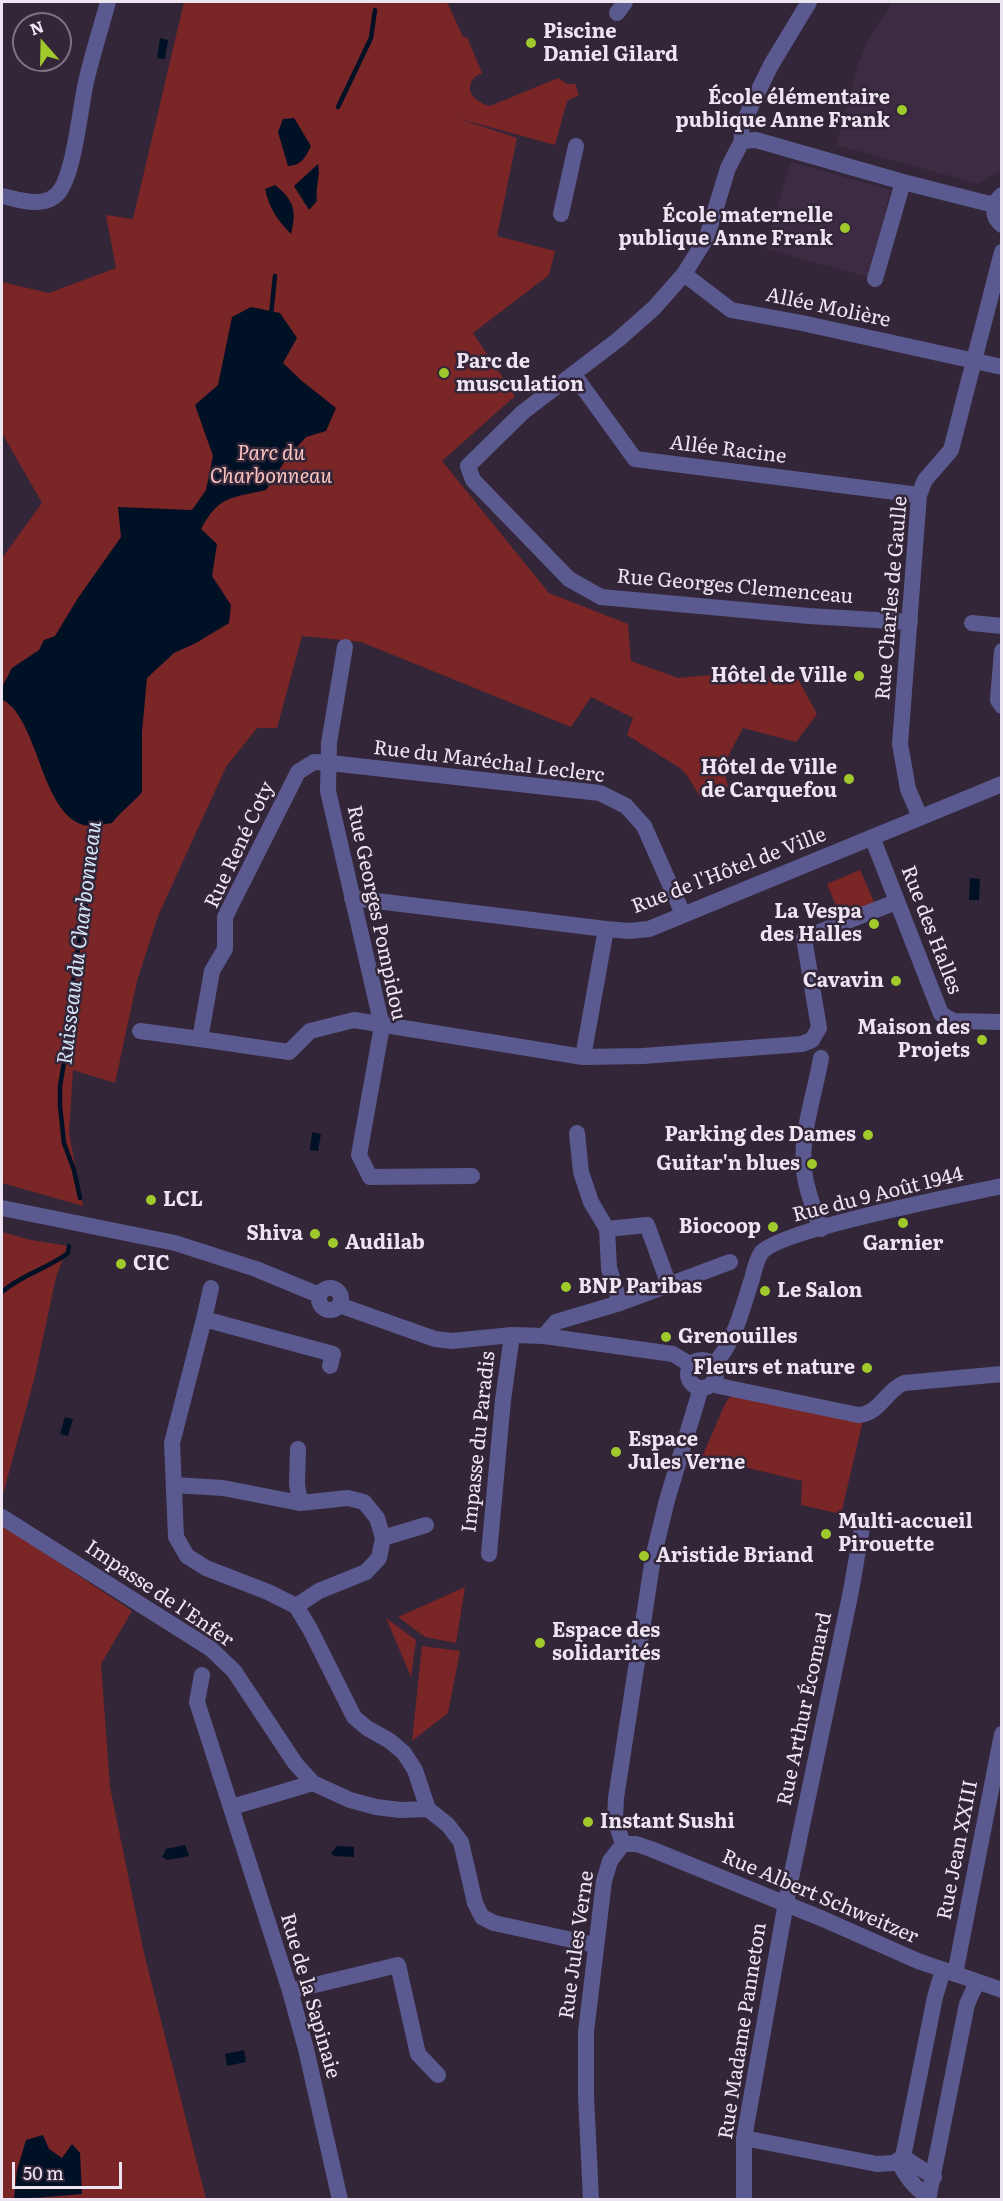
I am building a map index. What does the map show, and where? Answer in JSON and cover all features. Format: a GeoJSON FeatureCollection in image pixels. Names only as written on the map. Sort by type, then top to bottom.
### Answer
{"type":"FeatureCollection","features":[{"type":"Feature","properties":{"kind":"street"},"geometry":{"type":"LineString","coordinates":[[2,196],[39,203],[55,197],[63,187],[69,172],[86,82],[108,2]]}},
{"type":"Feature","properties":{"kind":"street"},"geometry":{"type":"LineString","coordinates":[[574,375],[654,308],[684,274],[707,237],[728,168],[742,141],[741,129],[751,106],[771,65],[809,2]]}},
{"type":"Feature","properties":{"kind":"street"},"geometry":{"type":"LineString","coordinates":[[742,141],[756,140],[903,182],[998,200],[995,216],[1002,225]]}},
{"type":"Feature","properties":{"kind":"street"},"geometry":{"type":"LineString","coordinates":[[561,214],[576,146]]}},
{"type":"Feature","properties":{"kind":"street"},"geometry":{"type":"LineString","coordinates":[[875,279],[903,182]]}},
{"type":"Feature","properties":{"kind":"street","name":"Rue Charles de Gaulle"},"geometry":{"type":"LineString","coordinates":[[920,817],[908,789],[900,744],[919,495],[925,480],[951,450],[1002,252]]}},
{"type":"Feature","properties":{"kind":"street","name":"Allée Molière"},"geometry":{"type":"LineString","coordinates":[[684,274],[731,310],[1002,368]]}},
{"type":"Feature","properties":{"kind":"street","name":"Rue Georges Clemenceau"},"geometry":{"type":"LineString","coordinates":[[574,375],[523,412],[468,466],[473,480],[569,579],[601,597],[809,616],[910,622]]}},
{"type":"Feature","properties":{"kind":"street","name":"Allée Racine"},"geometry":{"type":"LineString","coordinates":[[574,375],[635,459],[919,495]]}},
{"type":"Feature","properties":{"kind":"street"},"geometry":{"type":"LineString","coordinates":[[972,623],[1002,626]]}},
{"type":"Feature","properties":{"kind":"street","name":"Rue Georges Pompidou"},"geometry":{"type":"LineString","coordinates":[[345,647],[329,743],[328,790],[382,1026],[359,1155],[370,1177],[472,1176]]}},
{"type":"Feature","properties":{"kind":"street"},"geometry":{"type":"LineString","coordinates":[[1002,651],[998,700],[1002,706]]}},
{"type":"Feature","properties":{"kind":"street","name":"Rue René Coty"},"geometry":{"type":"LineString","coordinates":[[200,1039],[212,971],[225,949],[225,917],[298,772],[314,762],[330,762]]}},
{"type":"Feature","properties":{"kind":"street","name":"Rue du Maréchal Leclerc"},"geometry":{"type":"LineString","coordinates":[[330,762],[600,794],[626,806],[644,826],[683,914]]}},
{"type":"Feature","properties":{"kind":"street","name":"Rue de l'Hôtel de Ville"},"geometry":{"type":"LineString","coordinates":[[352,898],[606,929],[629,931],[649,929],[1002,784]]}},
{"type":"Feature","properties":{"kind":"street","name":"Rue des Halles"},"geometry":{"type":"LineString","coordinates":[[872,837],[941,1014],[953,1021],[1002,1022]]}},
{"type":"Feature","properties":{"kind":"street"},"geometry":{"type":"LineString","coordinates":[[140,1031],[289,1052],[310,1031],[354,1020],[583,1057],[666,1054],[802,1044],[812,1040],[819,1028],[804,938],[896,902]]}},
{"type":"Feature","properties":{"kind":"street"},"geometry":{"type":"LineString","coordinates":[[583,1057],[606,929]]}},
{"type":"Feature","properties":{"kind":"street"},"geometry":{"type":"LineString","coordinates":[[821,1058],[803,1141],[803,1167],[807,1192],[821,1228]]}},
{"type":"Feature","properties":{"kind":"street"},"geometry":{"type":"LineString","coordinates":[[577,1133],[581,1172],[591,1202],[607,1229],[609,1268],[620,1303]]}},
{"type":"Feature","properties":{"kind":"street","name":"Rue du 9 Août 1944"},"geometry":{"type":"LineString","coordinates":[[709,1378],[730,1344],[758,1260],[766,1248],[821,1228],[883,1211],[1002,1186]]}},
{"type":"Feature","properties":{"kind":"street"},"geometry":{"type":"LineString","coordinates":[[2,1210],[150,1237],[188,1247],[255,1269],[319,1294],[329,1287],[337,1290],[341,1295],[339,1305],[435,1340],[459,1341],[512,1335],[544,1335],[673,1354],[691,1365]]}},
{"type":"Feature","properties":{"kind":"street"},"geometry":{"type":"LineString","coordinates":[[607,1229],[646,1226],[669,1286]]}},
{"type":"Feature","properties":{"kind":"street"},"geometry":{"type":"LineString","coordinates":[[544,1335],[556,1322],[620,1303],[730,1262]]}},
{"type":"Feature","properties":{"kind":"street"},"geometry":{"type":"LineString","coordinates":[[211,1288],[172,1443],[176,1537],[188,1556],[206,1568],[268,1592],[296,1606],[354,1717],[404,1753],[415,1770],[428,1809],[448,1825],[461,1842],[475,1902],[482,1917],[494,1923],[596,1945]]}},
{"type":"Feature","properties":{"kind":"street"},"geometry":{"type":"LineString","coordinates":[[204,1318],[333,1354],[330,1366]]}},
{"type":"Feature","properties":{"kind":"street","name":"Impasse du Paradis"},"geometry":{"type":"LineString","coordinates":[[489,1554],[503,1400],[512,1335]]}},
{"type":"Feature","properties":{"kind":"street"},"geometry":{"type":"LineString","coordinates":[[709,1378],[694,1386],[688,1378],[691,1365],[702,1360],[709,1378],[719,1386],[858,1415],[877,1408],[900,1384],[1002,1374]]}},
{"type":"Feature","properties":{"kind":"street"},"geometry":{"type":"LineString","coordinates":[[623,1844],[615,1820],[616,1805],[630,1697],[653,1558],[669,1492],[709,1378]]}},
{"type":"Feature","properties":{"kind":"street"},"geometry":{"type":"LineString","coordinates":[[298,1449],[297,1484],[300,1503]]}},
{"type":"Feature","properties":{"kind":"street"},"geometry":{"type":"LineString","coordinates":[[174,1485],[223,1488],[300,1503],[348,1498],[364,1502],[377,1518],[383,1538],[380,1558],[366,1572],[319,1591],[296,1606]]}},
{"type":"Feature","properties":{"kind":"street","name":"Impasse de l'Enfer"},"geometry":{"type":"LineString","coordinates":[[2,1517],[211,1649],[234,1671],[295,1764],[313,1783],[350,1800],[376,1807],[400,1810],[428,1809]]}},
{"type":"Feature","properties":{"kind":"street","name":"Rue Arthur Écomard"},"geometry":{"type":"LineString","coordinates":[[785,1905],[851,1591],[863,1522]]}},
{"type":"Feature","properties":{"kind":"street"},"geometry":{"type":"LineString","coordinates":[[383,1538],[426,1525]]}},
{"type":"Feature","properties":{"kind":"street","name":"Rue de la Sapinaie"},"geometry":{"type":"LineString","coordinates":[[202,1675],[198,1702],[290,1991],[306,2049],[340,2199]]}},
{"type":"Feature","properties":{"kind":"street","name":"Rue Jean XXIII"},"geometry":{"type":"LineString","coordinates":[[901,2158],[935,1997],[949,1972],[1002,1734]]}},
{"type":"Feature","properties":{"kind":"street"},"geometry":{"type":"LineString","coordinates":[[232,1807],[313,1783]]}},
{"type":"Feature","properties":{"kind":"street","name":"Rue Albert Schweitzer"},"geometry":{"type":"LineString","coordinates":[[623,1844],[636,1844],[651,1848],[949,1972],[1002,1990]]}},
{"type":"Feature","properties":{"kind":"street","name":"Rue Jules Verne"},"geometry":{"type":"LineString","coordinates":[[591,2199],[586,2095],[586,2032],[607,1870],[610,1861],[623,1844]]}},
{"type":"Feature","properties":{"kind":"street","name":"Rue Madame Panneton"},"geometry":{"type":"LineString","coordinates":[[744,2199],[744,2138],[785,1905]]}},
{"type":"Feature","properties":{"kind":"street"},"geometry":{"type":"LineString","coordinates":[[290,1991],[398,1965],[418,2054],[438,2075]]}},
{"type":"Feature","properties":{"kind":"street"},"geometry":{"type":"LineString","coordinates":[[901,2158],[904,2172],[919,2191],[929,2198],[967,2004],[977,1982]]}},
{"type":"Feature","properties":{"kind":"street"},"geometry":{"type":"LineString","coordinates":[[744,2138],[878,2164],[894,2163],[901,2158]]}},
{"type":"Feature","properties":{"kind":"street"},"geometry":{"type":"LineString","coordinates":[[901,2158],[934,2177]]}},
{"type":"Feature","properties":{"kind":"shaded area"},"geometry":{"type":"Polygon","coordinates":[[[892,2],[1001,2],[1001,170],[979,184],[836,145],[859,61],[871,35],[892,2]]]}},
{"type":"Feature","properties":{"kind":"shaded area"},"geometry":{"type":"Polygon","coordinates":[[[790,162],[891,190],[868,277],[766,249],[790,162]]]}},
{"type":"Feature","properties":{"kind":"green space","name":"Parc du Charbonneau"},"geometry":{"type":"Polygon","coordinates":[[[184,2],[447,2],[463,37],[467,37],[482,73],[476,76],[470,84],[471,93],[481,103],[490,106],[558,78],[567,84],[575,84],[579,95],[567,101],[555,145],[457,118],[517,138],[497,236],[555,251],[549,275],[473,333],[515,396],[442,461],[549,593],[628,624],[631,661],[678,678],[711,675],[798,679],[817,714],[796,742],[743,728],[723,766],[728,787],[700,797],[680,768],[627,735],[633,718],[591,697],[571,727],[361,642],[302,636],[277,728],[257,728],[226,767],[158,916],[137,981],[115,1083],[73,1070],[69,1133],[83,1206],[2,1183],[2,558],[42,503],[2,433],[2,282],[49,293],[116,268],[106,215],[133,219],[184,2]]]}},
{"type":"Feature","properties":{"kind":"green space"},"geometry":{"type":"Polygon","coordinates":[[[860,870],[875,904],[841,918],[827,884],[860,870]]]}},
{"type":"Feature","properties":{"kind":"green space"},"geometry":{"type":"Polygon","coordinates":[[[2,1232],[31,1240],[68,1246],[56,1277],[35,1376],[2,1498],[2,1232]]]}},
{"type":"Feature","properties":{"kind":"green space"},"geometry":{"type":"Polygon","coordinates":[[[741,1396],[863,1420],[841,1514],[801,1505],[802,1481],[702,1457],[725,1404],[730,1397],[741,1396]]]}},
{"type":"Feature","properties":{"kind":"green space"},"geometry":{"type":"Polygon","coordinates":[[[2,1525],[132,1611],[101,1664],[110,1787],[144,1953],[206,2199],[30,2199],[82,2194],[62,2158],[49,2149],[15,2194],[14,2199],[2,2199],[2,1525]]]}},
{"type":"Feature","properties":{"kind":"green space"},"geometry":{"type":"Polygon","coordinates":[[[465,1587],[456,1643],[425,1637],[398,1617],[465,1587]]]}},
{"type":"Feature","properties":{"kind":"green space"},"geometry":{"type":"Polygon","coordinates":[[[386,1618],[416,1640],[411,1677],[386,1618]]]}},
{"type":"Feature","properties":{"kind":"green space"},"geometry":{"type":"Polygon","coordinates":[[[422,1646],[460,1651],[448,1713],[412,1741],[422,1646]]]}},
{"type":"Feature","properties":{"kind":"water"},"geometry":{"type":"Polygon","coordinates":[[[160,38],[168,40],[165,59],[157,58],[160,38]]]}},
{"type":"Feature","properties":{"kind":"water"},"geometry":{"type":"Polygon","coordinates":[[[294,118],[311,146],[302,160],[288,166],[278,132],[283,119],[294,118]]]}},
{"type":"Feature","properties":{"kind":"water"},"geometry":{"type":"Polygon","coordinates":[[[318,164],[317,201],[309,210],[294,186],[318,164]]]}},
{"type":"Feature","properties":{"kind":"water"},"geometry":{"type":"Polygon","coordinates":[[[275,185],[290,201],[294,212],[291,234],[275,214],[267,196],[265,189],[275,185]]]}},
{"type":"Feature","properties":{"kind":"water"},"geometry":{"type":"Polygon","coordinates":[[[251,307],[280,313],[297,338],[283,363],[336,408],[326,431],[306,437],[285,461],[266,490],[235,497],[221,504],[201,529],[217,544],[212,576],[231,605],[229,623],[174,653],[147,678],[142,732],[142,792],[112,823],[89,826],[73,820],[61,807],[50,789],[25,727],[15,711],[3,700],[2,687],[12,668],[39,650],[44,640],[55,636],[78,598],[121,537],[118,507],[192,510],[206,490],[213,456],[195,405],[218,385],[232,317],[251,307]]]}},
{"type":"Feature","properties":{"kind":"water"},"geometry":{"type":"Polygon","coordinates":[[[970,878],[980,879],[979,900],[969,900],[970,878]]]}},
{"type":"Feature","properties":{"kind":"water"},"geometry":{"type":"Polygon","coordinates":[[[312,1132],[321,1134],[318,1151],[310,1150],[312,1132]]]}},
{"type":"Feature","properties":{"kind":"water"},"geometry":{"type":"Polygon","coordinates":[[[65,1417],[73,1419],[68,1436],[60,1434],[65,1417]]]}},
{"type":"Feature","properties":{"kind":"water"},"geometry":{"type":"Polygon","coordinates":[[[185,1845],[189,1856],[168,1860],[162,1857],[166,1849],[185,1845]]]}},
{"type":"Feature","properties":{"kind":"water"},"geometry":{"type":"Polygon","coordinates":[[[337,1846],[354,1847],[354,1857],[334,1856],[331,1853],[337,1846]]]}},
{"type":"Feature","properties":{"kind":"water"},"geometry":{"type":"Polygon","coordinates":[[[244,2050],[246,2062],[227,2066],[225,2054],[244,2050]]]}},
{"type":"Feature","properties":{"kind":"water"},"geometry":{"type":"Polygon","coordinates":[[[43,2135],[49,2149],[62,2158],[72,2144],[80,2153],[82,2194],[14,2199],[17,2170],[26,2140],[43,2135]]]}},
{"type":"Feature","properties":{"kind":"waterway"},"geometry":{"type":"LineString","coordinates":[[338,107],[371,38],[375,10]]}},
{"type":"Feature","properties":{"kind":"waterway","name":"Ruisseau du Charbonneau"},"geometry":{"type":"LineString","coordinates":[[271,315],[275,276]]}},
{"type":"Feature","properties":{"kind":"waterway","name":"Ruisseau du Charbonneau"},"geometry":{"type":"LineString","coordinates":[[80,1198],[74,1170],[64,1143],[60,1086],[75,965],[97,841],[98,820]]}},
{"type":"Feature","properties":{"kind":"waterway"},"geometry":{"type":"LineString","coordinates":[[2,1292],[17,1281],[60,1259],[68,1253],[69,1246]]}},
{"type":"Feature","properties":{"kind":"place","name":"Piscine Daniel Gilard"},"geometry":{"type":"Point","coordinates":[531,43]}},
{"type":"Feature","properties":{"kind":"place","name":"École élémentaire publique Anne Frank"},"geometry":{"type":"Point","coordinates":[902,110]}},
{"type":"Feature","properties":{"kind":"place","name":"École maternelle publique Anne Frank"},"geometry":{"type":"Point","coordinates":[845,228]}},
{"type":"Feature","properties":{"kind":"place","name":"Parc de musculation"},"geometry":{"type":"Point","coordinates":[444,373]}},
{"type":"Feature","properties":{"kind":"place","name":"Hôtel de Ville"},"geometry":{"type":"Point","coordinates":[859,676]}},
{"type":"Feature","properties":{"kind":"place","name":"Hôtel de Ville de Carquefou"},"geometry":{"type":"Point","coordinates":[849,779]}},
{"type":"Feature","properties":{"kind":"place","name":"La Vespa des Halles"},"geometry":{"type":"Point","coordinates":[874,924]}},
{"type":"Feature","properties":{"kind":"place","name":"Cavavin"},"geometry":{"type":"Point","coordinates":[896,981]}},
{"type":"Feature","properties":{"kind":"place","name":"Maison des Projets"},"geometry":{"type":"Point","coordinates":[982,1040]}},
{"type":"Feature","properties":{"kind":"place","name":"Parking des Dames"},"geometry":{"type":"Point","coordinates":[868,1135]}},
{"type":"Feature","properties":{"kind":"place","name":"Guitar'n blues"},"geometry":{"type":"Point","coordinates":[812,1164]}},
{"type":"Feature","properties":{"kind":"place","name":"LCL"},"geometry":{"type":"Point","coordinates":[151,1200]}},
{"type":"Feature","properties":{"kind":"place","name":"Garnier"},"geometry":{"type":"Point","coordinates":[903,1223]}},
{"type":"Feature","properties":{"kind":"place","name":"Biocoop"},"geometry":{"type":"Point","coordinates":[773,1227]}},
{"type":"Feature","properties":{"kind":"place","name":"Shiva"},"geometry":{"type":"Point","coordinates":[315,1234]}},
{"type":"Feature","properties":{"kind":"place","name":"Audilab"},"geometry":{"type":"Point","coordinates":[333,1243]}},
{"type":"Feature","properties":{"kind":"place","name":"CIC"},"geometry":{"type":"Point","coordinates":[121,1264]}},
{"type":"Feature","properties":{"kind":"place","name":"BNP Paribas"},"geometry":{"type":"Point","coordinates":[566,1287]}},
{"type":"Feature","properties":{"kind":"place","name":"Le Salon"},"geometry":{"type":"Point","coordinates":[765,1291]}},
{"type":"Feature","properties":{"kind":"place","name":"Grenouilles"},"geometry":{"type":"Point","coordinates":[666,1337]}},
{"type":"Feature","properties":{"kind":"place","name":"Fleurs et nature"},"geometry":{"type":"Point","coordinates":[867,1368]}},
{"type":"Feature","properties":{"kind":"place","name":"Espace Jules Verne"},"geometry":{"type":"Point","coordinates":[616,1452]}},
{"type":"Feature","properties":{"kind":"place","name":"Multi-accueil Pirouette"},"geometry":{"type":"Point","coordinates":[826,1534]}},
{"type":"Feature","properties":{"kind":"place","name":"Aristide Briand"},"geometry":{"type":"Point","coordinates":[644,1556]}},
{"type":"Feature","properties":{"kind":"place","name":"Espace des solidarités"},"geometry":{"type":"Point","coordinates":[540,1643]}},
{"type":"Feature","properties":{"kind":"place","name":"Instant Sushi"},"geometry":{"type":"Point","coordinates":[588,1822]}}]}
